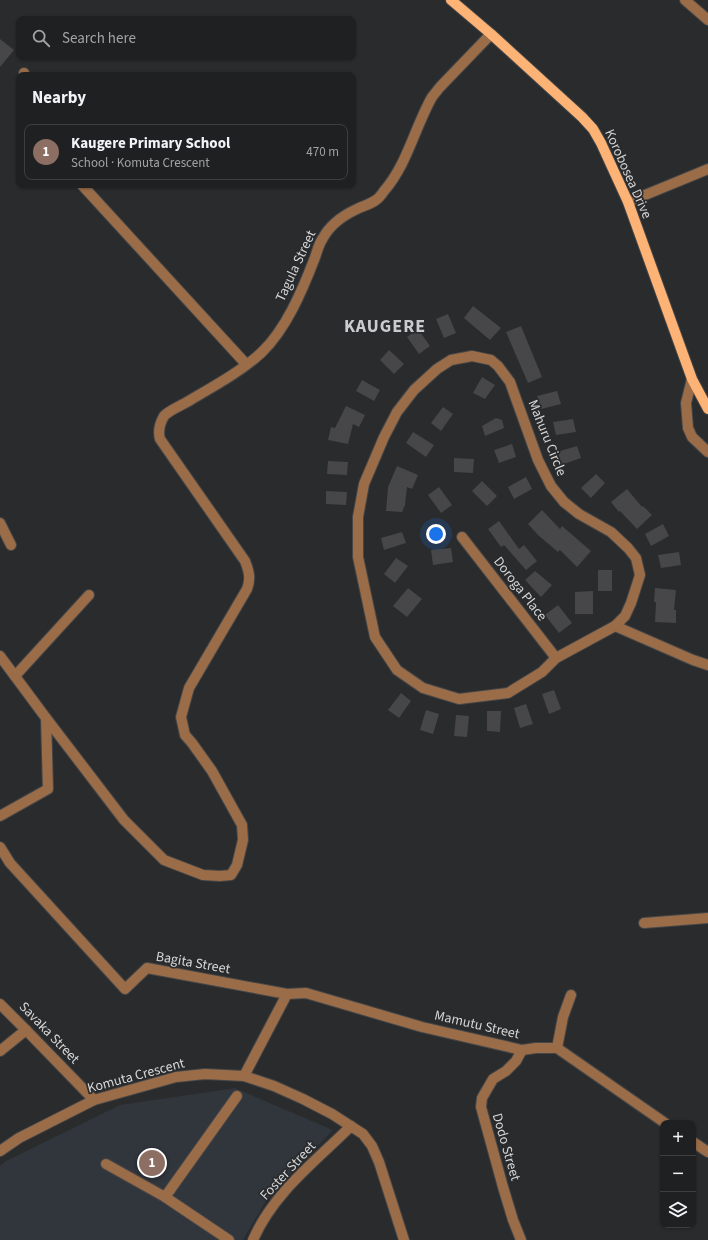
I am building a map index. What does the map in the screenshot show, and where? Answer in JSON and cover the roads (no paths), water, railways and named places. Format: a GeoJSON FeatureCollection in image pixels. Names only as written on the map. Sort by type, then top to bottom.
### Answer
{"type":"FeatureCollection","features":[{"type":"Feature","properties":{"kind":"main road","name":"Korobosea Drive"},"geometry":{"type":"LineString","coordinates":[[451,0],[491,34],[582,117],[593,129],[628,202],[692,380],[708,409]]}},
{"type":"Feature","properties":{"kind":"street"},"geometry":{"type":"LineString","coordinates":[[685,0],[708,20]]}},
{"type":"Feature","properties":{"kind":"street","name":"Tagula Street"},"geometry":{"type":"LineString","coordinates":[[46,718],[124,820],[164,860],[203,875],[231,875],[238,865],[243,840],[242,825],[212,771],[185,735],[181,717],[189,688],[250,583],[249,570],[245,561],[160,439],[160,424],[168,412],[212,388],[235,373],[262,352],[277,335],[292,311],[323,237],[337,222],[354,210],[376,200],[389,186],[400,168],[432,97],[491,34]]}},
{"type":"Feature","properties":{"kind":"street"},"geometry":{"type":"LineString","coordinates":[[628,202],[708,168]]}},
{"type":"Feature","properties":{"kind":"street"},"geometry":{"type":"LineString","coordinates":[[85,188],[246,364]]}},
{"type":"Feature","properties":{"kind":"street","name":"Mahuru Circle"},"geometry":{"type":"LineString","coordinates":[[472,356],[491,360],[498,366],[513,388],[538,460],[551,486],[564,502],[579,514],[611,532],[636,558],[640,575],[636,590],[624,616],[615,626],[556,658],[542,672],[508,693],[459,699],[423,688],[397,670],[375,637],[358,557],[358,517],[364,484],[384,436],[397,412],[414,390],[451,360],[472,356]]}},
{"type":"Feature","properties":{"kind":"street"},"geometry":{"type":"LineString","coordinates":[[692,380],[686,403],[688,428],[692,437],[708,452]]}},
{"type":"Feature","properties":{"kind":"street"},"geometry":{"type":"LineString","coordinates":[[0,523],[11,544]]}},
{"type":"Feature","properties":{"kind":"street","name":"Doroga Place"},"geometry":{"type":"LineString","coordinates":[[462,537],[556,658]]}},
{"type":"Feature","properties":{"kind":"street"},"geometry":{"type":"LineString","coordinates":[[15,676],[88,595]]}},
{"type":"Feature","properties":{"kind":"street"},"geometry":{"type":"LineString","coordinates":[[615,626],[692,660],[708,665]]}},
{"type":"Feature","properties":{"kind":"street"},"geometry":{"type":"LineString","coordinates":[[0,656],[46,718],[48,789],[0,816]]}},
{"type":"Feature","properties":{"kind":"street","name":"Bagita Street"},"geometry":{"type":"LineString","coordinates":[[0,847],[10,863],[125,989],[147,968],[287,994]]}},
{"type":"Feature","properties":{"kind":"street"},"geometry":{"type":"LineString","coordinates":[[644,923],[708,918]]}},
{"type":"Feature","properties":{"kind":"street","name":"Mamutu Street"},"geometry":{"type":"LineString","coordinates":[[287,994],[306,993],[422,1027],[522,1050],[557,1048]]}},
{"type":"Feature","properties":{"kind":"street"},"geometry":{"type":"LineString","coordinates":[[244,1076],[287,994]]}},
{"type":"Feature","properties":{"kind":"street"},"geometry":{"type":"LineString","coordinates":[[571,995],[563,1017],[557,1048],[661,1120]]}},
{"type":"Feature","properties":{"kind":"street","name":"Savaka Street"},"geometry":{"type":"LineString","coordinates":[[0,1004],[94,1100]]}},
{"type":"Feature","properties":{"kind":"street"},"geometry":{"type":"LineString","coordinates":[[0,1051],[26,1030]]}},
{"type":"Feature","properties":{"kind":"street","name":"Dodo Street"},"geometry":{"type":"LineString","coordinates":[[521,1240],[505,1194],[481,1107],[482,1098],[492,1079],[516,1061],[522,1050]]}},
{"type":"Feature","properties":{"kind":"street","name":"Komuta Crescent"},"geometry":{"type":"LineString","coordinates":[[0,1151],[19,1138],[94,1100],[176,1077],[205,1074],[244,1076],[274,1086],[303,1099],[363,1134],[372,1146],[379,1162],[404,1240]]}},
{"type":"Feature","properties":{"kind":"street"},"geometry":{"type":"LineString","coordinates":[[166,1197],[236,1096]]}},
{"type":"Feature","properties":{"kind":"street","name":"Foster Street"},"geometry":{"type":"LineString","coordinates":[[253,1240],[268,1213],[282,1193],[351,1126]]}},
{"type":"Feature","properties":{"kind":"street"},"geometry":{"type":"LineString","coordinates":[[696,1144],[708,1152]]}},
{"type":"Feature","properties":{"kind":"street"},"geometry":{"type":"LineString","coordinates":[[106,1164],[166,1197],[229,1240]]}},
{"type":"Feature","properties":{"kind":"place","name":"Kaugere Primary School"},"geometry":{"type":"Point","coordinates":[152,1163]}},
{"type":"Feature","properties":{"kind":"district","name":"KAUGERE"},"geometry":{"type":"Point","coordinates":[385,326]}}]}
